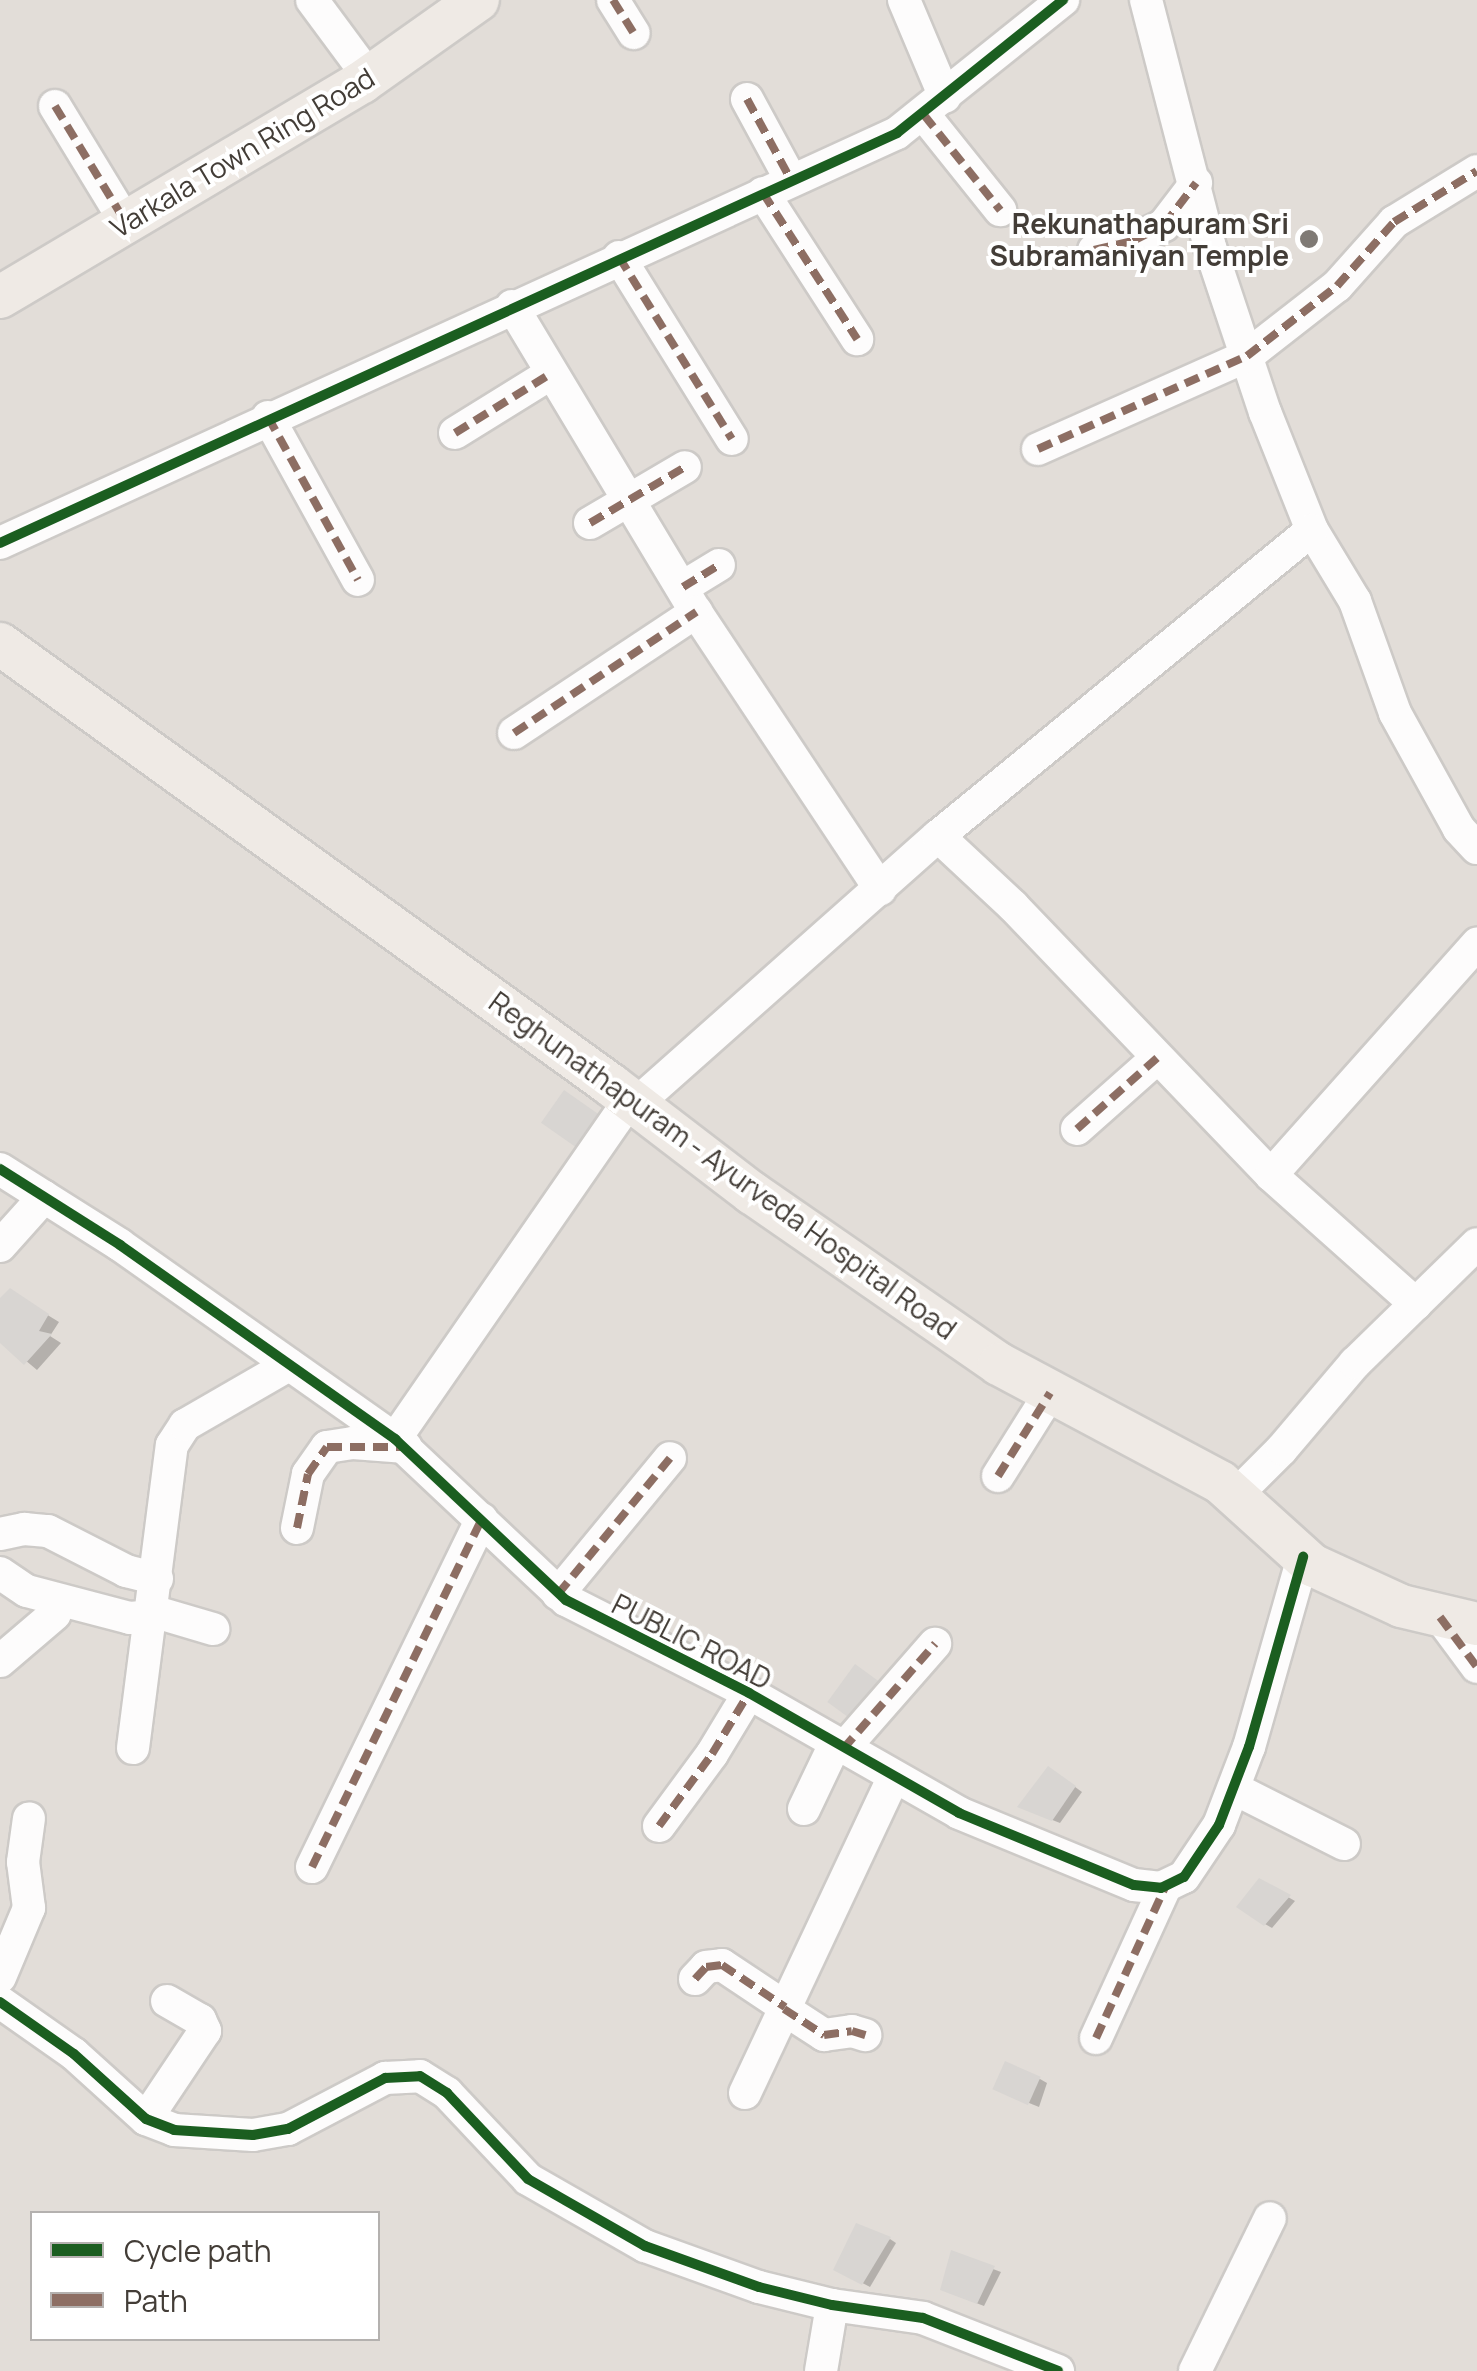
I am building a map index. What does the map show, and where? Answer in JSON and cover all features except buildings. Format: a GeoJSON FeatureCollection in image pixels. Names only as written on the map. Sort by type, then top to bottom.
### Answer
{"type":"FeatureCollection","features":[{"type":"Feature","properties":{"kind":"main road","name":"Varkala Town Ring Road"},"geometry":{"type":"LineString","coordinates":[[0,297],[370,76],[478,0]]}},
{"type":"Feature","properties":{"kind":"main road","name":"Reghunathapuram - Ayurveda Hospital Road"},"geometry":{"type":"LineString","coordinates":[[0,644],[633,1101],[752,1193],[999,1364],[1220,1482],[1303,1557],[1350,1584],[1458,1620]]}},
{"type":"Feature","properties":{"kind":"street"},"geometry":{"type":"LineString","coordinates":[[312,0],[370,76]]}},
{"type":"Feature","properties":{"kind":"street"},"geometry":{"type":"LineString","coordinates":[[613,0],[634,34]]}},
{"type":"Feature","properties":{"kind":"street"},"geometry":{"type":"LineString","coordinates":[[904,0],[934,106],[1000,210]]}},
{"type":"Feature","properties":{"kind":"street"},"geometry":{"type":"LineString","coordinates":[[0,542],[268,416],[897,133],[1063,0]]}},
{"type":"Feature","properties":{"kind":"street"},"geometry":{"type":"LineString","coordinates":[[1146,0],[1210,247],[1312,530],[1355,601],[1395,713],[1459,829],[1477,848]]}},
{"type":"Feature","properties":{"kind":"street"},"geometry":{"type":"LineString","coordinates":[[746,99],[777,186],[857,339]]}},
{"type":"Feature","properties":{"kind":"street"},"geometry":{"type":"LineString","coordinates":[[56,106],[126,223]]}},
{"type":"Feature","properties":{"kind":"street"},"geometry":{"type":"LineString","coordinates":[[1038,450],[1247,356],[1337,286],[1394,222],[1477,171]]}},
{"type":"Feature","properties":{"kind":"street"},"geometry":{"type":"LineString","coordinates":[[1094,250],[1132,241],[1164,225],[1196,183]]}},
{"type":"Feature","properties":{"kind":"street"},"geometry":{"type":"LineString","coordinates":[[619,258],[732,438]]}},
{"type":"Feature","properties":{"kind":"street"},"geometry":{"type":"LineString","coordinates":[[512,306],[690,600],[880,889]]}},
{"type":"Feature","properties":{"kind":"street"},"geometry":{"type":"LineString","coordinates":[[455,432],[550,374]]}},
{"type":"Feature","properties":{"kind":"street"},"geometry":{"type":"LineString","coordinates":[[268,416],[358,580]]}},
{"type":"Feature","properties":{"kind":"street"},"geometry":{"type":"LineString","coordinates":[[590,523],[684,467]]}},
{"type":"Feature","properties":{"kind":"street"},"geometry":{"type":"LineString","coordinates":[[297,1528],[308,1474],[326,1447],[400,1443],[633,1101],[938,836],[1312,530]]}},
{"type":"Feature","properties":{"kind":"street"},"geometry":{"type":"LineString","coordinates":[[514,734],[690,600],[719,564]]}},
{"type":"Feature","properties":{"kind":"street"},"geometry":{"type":"LineString","coordinates":[[938,836],[1013,906],[1271,1175],[1416,1304]]}},
{"type":"Feature","properties":{"kind":"street"},"geometry":{"type":"LineString","coordinates":[[1271,1175],[1477,944]]}},
{"type":"Feature","properties":{"kind":"street"},"geometry":{"type":"LineString","coordinates":[[1077,1129],[1157,1058]]}},
{"type":"Feature","properties":{"kind":"street","name":"PUBLIC ROAD"},"geometry":{"type":"LineString","coordinates":[[0,1169],[400,1443],[558,1594],[749,1693],[893,1779],[958,1812],[1117,1880],[1165,1887]]}},
{"type":"Feature","properties":{"kind":"street"},"geometry":{"type":"LineString","coordinates":[[0,1246],[44,1197]]}},
{"type":"Feature","properties":{"kind":"street"},"geometry":{"type":"LineString","coordinates":[[1235,1496],[1477,1244]]}},
{"type":"Feature","properties":{"kind":"street"},"geometry":{"type":"LineString","coordinates":[[134,1748],[172,1445],[178,1434],[223,1400],[288,1365]]}},
{"type":"Feature","properties":{"kind":"street"},"geometry":{"type":"LineString","coordinates":[[998,1476],[1050,1394]]}},
{"type":"Feature","properties":{"kind":"street"},"geometry":{"type":"LineString","coordinates":[[558,1594],[670,1458]]}},
{"type":"Feature","properties":{"kind":"street"},"geometry":{"type":"LineString","coordinates":[[312,1867],[482,1519]]}},
{"type":"Feature","properties":{"kind":"street"},"geometry":{"type":"LineString","coordinates":[[0,1534],[24,1528],[48,1532],[126,1571],[153,1602],[213,1629]]}},
{"type":"Feature","properties":{"kind":"street"},"geometry":{"type":"LineString","coordinates":[[1096,2038],[1165,1887],[1198,1862],[1235,1788],[1303,1557]]}},
{"type":"Feature","properties":{"kind":"street"},"geometry":{"type":"LineString","coordinates":[[0,1573],[27,1591],[130,1618],[153,1602]]}},
{"type":"Feature","properties":{"kind":"street"},"geometry":{"type":"LineString","coordinates":[[0,1660],[54,1614]]}},
{"type":"Feature","properties":{"kind":"street"},"geometry":{"type":"LineString","coordinates":[[1458,1620],[1477,1668]]}},
{"type":"Feature","properties":{"kind":"street"},"geometry":{"type":"LineString","coordinates":[[801,1800],[834,1745],[935,1644]]}},
{"type":"Feature","properties":{"kind":"street"},"geometry":{"type":"LineString","coordinates":[[659,1826],[712,1754],[749,1693]]}},
{"type":"Feature","properties":{"kind":"street"},"geometry":{"type":"LineString","coordinates":[[746,2093],[893,1779]]}},
{"type":"Feature","properties":{"kind":"street"},"geometry":{"type":"LineString","coordinates":[[1235,1788],[1344,1844]]}},
{"type":"Feature","properties":{"kind":"street"},"geometry":{"type":"LineString","coordinates":[[0,1977],[28,1908],[24,1862],[29,1818]]}},
{"type":"Feature","properties":{"kind":"street"},"geometry":{"type":"LineString","coordinates":[[695,1979],[706,1966],[722,1965],[824,2035],[852,2031],[865,2035]]}},
{"type":"Feature","properties":{"kind":"street"},"geometry":{"type":"LineString","coordinates":[[146,2119],[205,2031],[200,2020],[168,2001]]}},
{"type":"Feature","properties":{"kind":"street"},"geometry":{"type":"LineString","coordinates":[[0,2002],[61,2044],[146,2119],[174,2130],[211,2135],[288,2130],[385,2078],[420,2076],[447,2093],[528,2179],[689,2265],[832,2305],[923,2318],[1058,2371]]}},
{"type":"Feature","properties":{"kind":"street"},"geometry":{"type":"LineString","coordinates":[[1195,2371],[1270,2218]]}},
{"type":"Feature","properties":{"kind":"street"},"geometry":{"type":"LineString","coordinates":[[821,2371],[832,2305]]}},
{"type":"Feature","properties":{"kind":"shaded area"},"geometry":{"type":"Polygon","coordinates":[[[0,0],[1477,0],[1477,2371],[0,2371],[0,0]]]}},
{"type":"Feature","properties":{"kind":"marked path"},"geometry":{"type":"LineString","coordinates":[[613,0],[634,33]]}},
{"type":"Feature","properties":{"kind":"marked path"},"geometry":{"type":"LineString","coordinates":[[747,99],[791,180]]}},
{"type":"Feature","properties":{"kind":"marked path"},"geometry":{"type":"LineString","coordinates":[[55,106],[126,223]]}},
{"type":"Feature","properties":{"kind":"marked path"},"geometry":{"type":"LineString","coordinates":[[924,115],[1000,210]]}},
{"type":"Feature","properties":{"kind":"marked path"},"geometry":{"type":"LineString","coordinates":[[1038,449],[1247,356],[1337,286],[1394,222],[1477,171]]}},
{"type":"Feature","properties":{"kind":"marked path"},"geometry":{"type":"LineString","coordinates":[[1094,250],[1133,241],[1164,225],[1196,183]]}},
{"type":"Feature","properties":{"kind":"marked path"},"geometry":{"type":"LineString","coordinates":[[763,193],[857,339]]}},
{"type":"Feature","properties":{"kind":"marked path"},"geometry":{"type":"LineString","coordinates":[[619,257],[732,439]]}},
{"type":"Feature","properties":{"kind":"marked path"},"geometry":{"type":"LineString","coordinates":[[455,433],[550,374]]}},
{"type":"Feature","properties":{"kind":"marked path"},"geometry":{"type":"LineString","coordinates":[[268,417],[358,580]]}},
{"type":"Feature","properties":{"kind":"marked path"},"geometry":{"type":"LineString","coordinates":[[590,523],[685,467]]}},
{"type":"Feature","properties":{"kind":"marked path"},"geometry":{"type":"LineString","coordinates":[[683,587],[719,565]]}},
{"type":"Feature","properties":{"kind":"marked path"},"geometry":{"type":"LineString","coordinates":[[514,733],[696,612]]}},
{"type":"Feature","properties":{"kind":"marked path"},"geometry":{"type":"LineString","coordinates":[[1077,1129],[1157,1058]]}},
{"type":"Feature","properties":{"kind":"marked path"},"geometry":{"type":"LineString","coordinates":[[998,1476],[1050,1393]]}},
{"type":"Feature","properties":{"kind":"marked path"},"geometry":{"type":"LineString","coordinates":[[297,1528],[308,1474],[327,1447],[401,1447]]}},
{"type":"Feature","properties":{"kind":"marked path"},"geometry":{"type":"LineString","coordinates":[[558,1594],[670,1458]]}},
{"type":"Feature","properties":{"kind":"marked path"},"geometry":{"type":"LineString","coordinates":[[312,1867],[482,1519]]}},
{"type":"Feature","properties":{"kind":"marked path"},"geometry":{"type":"LineString","coordinates":[[1440,1617],[1477,1667]]}},
{"type":"Feature","properties":{"kind":"marked path"},"geometry":{"type":"LineString","coordinates":[[843,1749],[935,1644]]}},
{"type":"Feature","properties":{"kind":"marked path"},"geometry":{"type":"LineString","coordinates":[[659,1826],[712,1754],[749,1693]]}},
{"type":"Feature","properties":{"kind":"marked path"},"geometry":{"type":"LineString","coordinates":[[1096,2038],[1165,1887]]}},
{"type":"Feature","properties":{"kind":"marked path"},"geometry":{"type":"LineString","coordinates":[[695,1979],[706,1967],[722,1965],[785,2007]]}},
{"type":"Feature","properties":{"kind":"marked path"},"geometry":{"type":"LineString","coordinates":[[784,2009],[824,2035],[852,2031],[865,2035]]}},
{"type":"Feature","properties":{"kind":"cycle path"},"geometry":{"type":"LineString","coordinates":[[0,543],[897,133],[1063,0]]}},
{"type":"Feature","properties":{"kind":"cycle path"},"geometry":{"type":"LineString","coordinates":[[0,1169],[120,1245],[395,1439],[566,1600],[749,1693],[959,1813],[1134,1885],[1161,1888],[1184,1877],[1219,1825],[1249,1747],[1303,1557]]}},
{"type":"Feature","properties":{"kind":"cycle path"},"geometry":{"type":"LineString","coordinates":[[0,2002],[74,2054],[146,2119],[174,2130],[253,2135],[288,2129],[385,2078],[420,2076],[447,2093],[528,2179],[645,2246],[759,2287],[832,2305],[923,2318],[1058,2371]]}},
{"type":"Feature","properties":{"kind":"place","name":"Rekunathapuram Sri Subramaniyan Temple"},"geometry":{"type":"Point","coordinates":[1309,239]}}]}
